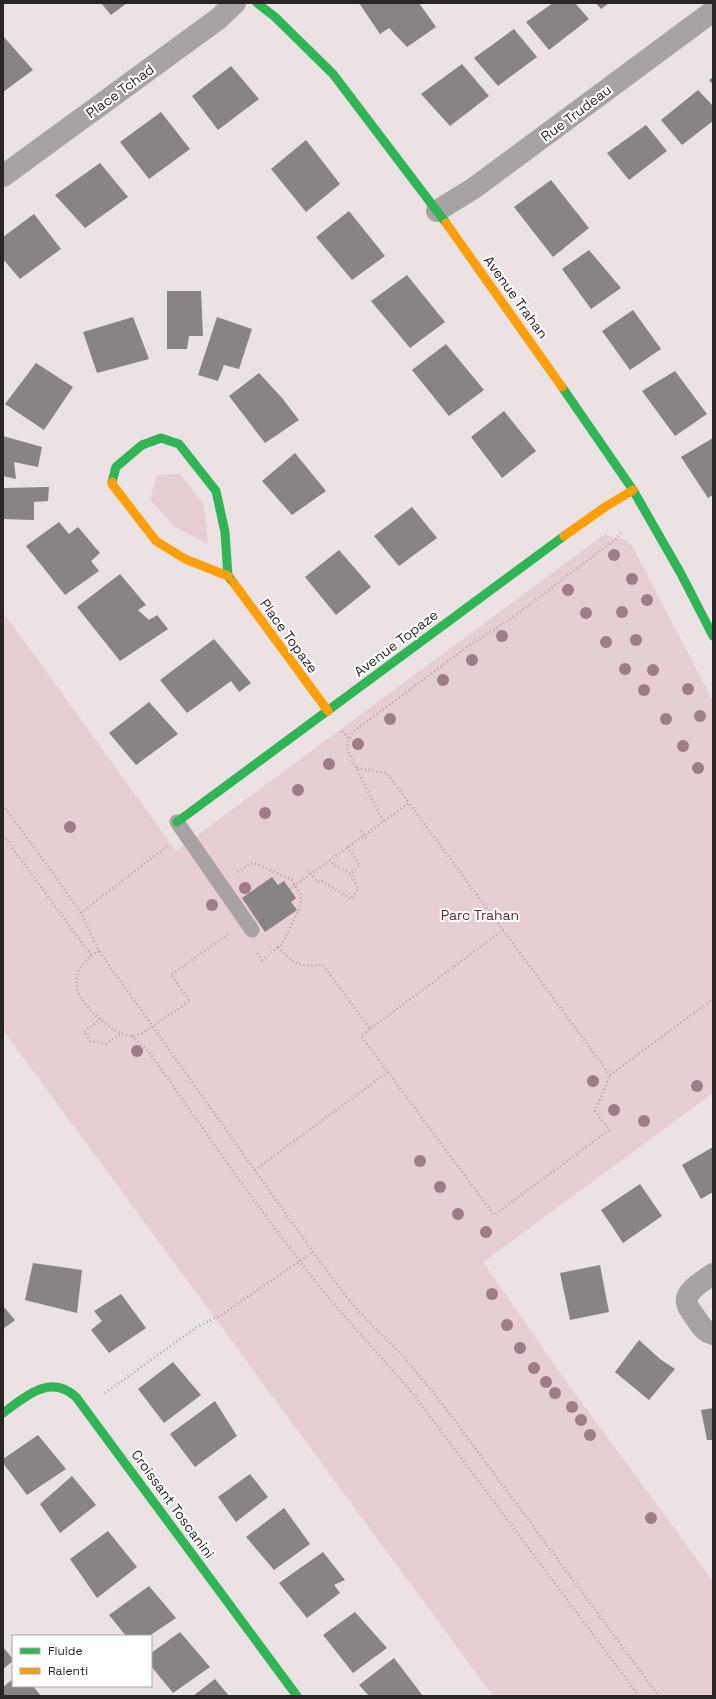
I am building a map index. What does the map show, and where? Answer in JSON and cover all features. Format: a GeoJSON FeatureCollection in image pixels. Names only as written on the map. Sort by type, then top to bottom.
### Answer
{"type":"FeatureCollection","features":[{"type":"Feature","properties":{"kind":"street","name":"Place Tchad"},"geometry":{"type":"LineString","coordinates":[[3,176],[212,24],[235,3]]}},
{"type":"Feature","properties":{"kind":"street","name":"Avenue Trahan"},"geometry":{"type":"LineString","coordinates":[[257,3],[275,17],[333,74],[437,212],[556,377],[633,490],[680,572],[713,636]]}},
{"type":"Feature","properties":{"kind":"street","name":"Rue Trudeau"},"geometry":{"type":"LineString","coordinates":[[437,212],[480,184],[713,11]]}},
{"type":"Feature","properties":{"kind":"street"},"geometry":{"type":"LineString","coordinates":[[161,438],[179,444],[216,491],[225,532],[228,576],[185,559],[156,541],[112,484],[116,467],[142,445],[161,438]]}},
{"type":"Feature","properties":{"kind":"street","name":"Avenue Topaze"},"geometry":{"type":"LineString","coordinates":[[177,822],[546,549],[605,507],[633,490]]}},
{"type":"Feature","properties":{"kind":"street","name":"Place Topaze"},"geometry":{"type":"LineString","coordinates":[[228,576],[328,711]]}},
{"type":"Feature","properties":{"kind":"street"},"geometry":{"type":"LineString","coordinates":[[713,1274],[691,1291],[687,1298],[687,1303],[690,1310],[705,1331],[713,1334]]}},
{"type":"Feature","properties":{"kind":"street","name":"Croissant Toscanini"},"geometry":{"type":"LineString","coordinates":[[3,1413],[44,1388],[62,1387],[70,1391],[85,1408],[297,1696]]}},
{"type":"Feature","properties":{"kind":"lane"},"geometry":{"type":"LineString","coordinates":[[177,822],[252,930]]}},
{"type":"Feature","properties":{"kind":"path"},"geometry":{"type":"LineString","coordinates":[[383,821],[348,752],[346,745],[348,738],[354,730],[470,645],[512,618],[621,534]]}},
{"type":"Feature","properties":{"kind":"path"},"geometry":{"type":"LineString","coordinates":[[341,729],[348,738]]}},
{"type":"Feature","properties":{"kind":"path"},"geometry":{"type":"LineString","coordinates":[[357,768],[388,773],[610,1075]]}},
{"type":"Feature","properties":{"kind":"path"},"geometry":{"type":"LineString","coordinates":[[290,889],[409,803]]}},
{"type":"Feature","properties":{"kind":"path"},"geometry":{"type":"LineString","coordinates":[[3,805],[80,913],[99,951],[313,1252],[360,1313],[388,1339],[432,1391],[659,1696]]}},
{"type":"Feature","properties":{"kind":"path"},"geometry":{"type":"LineString","coordinates":[[361,830],[367,840]]}},
{"type":"Feature","properties":{"kind":"path"},"geometry":{"type":"LineString","coordinates":[[3,835],[92,955]]}},
{"type":"Feature","properties":{"kind":"path"},"geometry":{"type":"LineString","coordinates":[[80,913],[170,844]]}},
{"type":"Feature","properties":{"kind":"path"},"geometry":{"type":"LineString","coordinates":[[347,847],[360,865],[351,874]]}},
{"type":"Feature","properties":{"kind":"path"},"geometry":{"type":"LineString","coordinates":[[308,870],[317,882],[326,882],[351,899],[358,888],[351,874],[334,865],[330,860]]}},
{"type":"Feature","properties":{"kind":"path"},"geometry":{"type":"LineString","coordinates":[[221,885],[251,863],[288,877],[296,884],[301,896],[300,907],[282,944],[262,960],[254,949]]}},
{"type":"Feature","properties":{"kind":"path"},"geometry":{"type":"LineString","coordinates":[[503,930],[361,1036],[494,1215],[609,1130],[595,1111],[610,1075],[713,999]]}},
{"type":"Feature","properties":{"kind":"path"},"geometry":{"type":"LineString","coordinates":[[132,1036],[141,1034],[190,1001],[171,975],[233,931]]}},
{"type":"Feature","properties":{"kind":"path"},"geometry":{"type":"LineString","coordinates":[[278,947],[295,964],[306,966],[323,965],[370,1029]]}},
{"type":"Feature","properties":{"kind":"path"},"geometry":{"type":"LineString","coordinates":[[99,951],[92,955],[80,968],[77,978],[77,989],[84,1002],[100,1019],[122,1033],[132,1036],[149,1052],[248,1192],[299,1261],[348,1321],[414,1395],[639,1696]]}},
{"type":"Feature","properties":{"kind":"path"},"geometry":{"type":"LineString","coordinates":[[100,1019],[84,1032],[90,1041],[106,1044],[122,1033]]}},
{"type":"Feature","properties":{"kind":"path"},"geometry":{"type":"LineString","coordinates":[[255,1170],[388,1072]]}},
{"type":"Feature","properties":{"kind":"path"},"geometry":{"type":"LineString","coordinates":[[102,1395],[197,1327],[221,1315],[313,1252]]}},
{"type":"Feature","properties":{"kind":"green space"},"geometry":{"type":"Polygon","coordinates":[[[180,474],[204,505],[208,544],[175,527],[150,500],[157,475],[180,474]]]}},
{"type":"Feature","properties":{"kind":"green space","name":"Parc Trahan"},"geometry":{"type":"Polygon","coordinates":[[[605,534],[612,537],[621,538],[632,546],[713,701],[713,1093],[483,1262],[565,1380],[713,1581],[713,1696],[493,1696],[3,1030],[3,612],[176,851],[605,534]]]}},
{"type":"Feature","properties":{"kind":"building"},"geometry":{"type":"Polygon","coordinates":[[[101,3],[127,3],[111,15],[101,3]]]}},
{"type":"Feature","properties":{"kind":"building"},"geometry":{"type":"Polygon","coordinates":[[[359,3],[419,3],[436,27],[407,47],[389,28],[380,34],[359,3]]]}},
{"type":"Feature","properties":{"kind":"building"},"geometry":{"type":"Polygon","coordinates":[[[553,3],[575,3],[589,19],[549,50],[526,22],[553,3]]]}},
{"type":"Feature","properties":{"kind":"building"},"geometry":{"type":"Polygon","coordinates":[[[596,3],[609,3],[601,9],[596,3]]]}},
{"type":"Feature","properties":{"kind":"building"},"geometry":{"type":"Polygon","coordinates":[[[514,29],[537,57],[498,86],[474,58],[514,29]]]}},
{"type":"Feature","properties":{"kind":"building"},"geometry":{"type":"Polygon","coordinates":[[[3,36],[33,70],[3,92],[3,36]]]}},
{"type":"Feature","properties":{"kind":"building"},"geometry":{"type":"Polygon","coordinates":[[[462,64],[489,96],[450,126],[421,94],[462,64]]]}},
{"type":"Feature","properties":{"kind":"building"},"geometry":{"type":"Polygon","coordinates":[[[231,66],[259,99],[218,130],[192,96],[231,66]]]}},
{"type":"Feature","properties":{"kind":"building"},"geometry":{"type":"Polygon","coordinates":[[[713,77],[713,85],[709,80],[713,77]]]}},
{"type":"Feature","properties":{"kind":"building"},"geometry":{"type":"Polygon","coordinates":[[[698,90],[713,106],[713,121],[682,145],[661,120],[698,90]]]}},
{"type":"Feature","properties":{"kind":"building"},"geometry":{"type":"Polygon","coordinates":[[[161,112],[190,149],[149,179],[120,142],[161,112]]]}},
{"type":"Feature","properties":{"kind":"building"},"geometry":{"type":"Polygon","coordinates":[[[646,125],[667,151],[629,180],[607,153],[646,125]]]}},
{"type":"Feature","properties":{"kind":"building"},"geometry":{"type":"Polygon","coordinates":[[[306,140],[340,184],[306,212],[271,169],[306,140]]]}},
{"type":"Feature","properties":{"kind":"building"},"geometry":{"type":"Polygon","coordinates":[[[100,163],[128,197],[85,228],[55,195],[100,163]]]}},
{"type":"Feature","properties":{"kind":"building"},"geometry":{"type":"Polygon","coordinates":[[[551,180],[589,228],[553,257],[514,207],[551,180]]]}},
{"type":"Feature","properties":{"kind":"building"},"geometry":{"type":"Polygon","coordinates":[[[349,211],[385,256],[352,280],[316,237],[349,211]]]}},
{"type":"Feature","properties":{"kind":"building"},"geometry":{"type":"Polygon","coordinates":[[[34,214],[61,249],[20,279],[3,259],[3,237],[34,214]]]}},
{"type":"Feature","properties":{"kind":"building"},"geometry":{"type":"Polygon","coordinates":[[[589,250],[621,288],[591,309],[562,269],[589,250]]]}},
{"type":"Feature","properties":{"kind":"building"},"geometry":{"type":"Polygon","coordinates":[[[407,275],[445,322],[410,348],[371,301],[407,275]]]}},
{"type":"Feature","properties":{"kind":"building"},"geometry":{"type":"Polygon","coordinates":[[[167,291],[201,291],[203,336],[189,336],[187,349],[167,349],[167,291]]]}},
{"type":"Feature","properties":{"kind":"building"},"geometry":{"type":"Polygon","coordinates":[[[633,310],[661,349],[630,370],[602,331],[633,310]]]}},
{"type":"Feature","properties":{"kind":"building"},"geometry":{"type":"Polygon","coordinates":[[[133,317],[149,359],[97,373],[83,332],[133,317]]]}},
{"type":"Feature","properties":{"kind":"building"},"geometry":{"type":"Polygon","coordinates":[[[217,317],[252,329],[239,369],[224,365],[218,381],[198,375],[217,317]]]}},
{"type":"Feature","properties":{"kind":"building"},"geometry":{"type":"Polygon","coordinates":[[[446,344],[484,390],[449,416],[412,370],[446,344]]]}},
{"type":"Feature","properties":{"kind":"building"},"geometry":{"type":"Polygon","coordinates":[[[36,363],[73,387],[44,430],[5,404],[36,363]]]}},
{"type":"Feature","properties":{"kind":"building"},"geometry":{"type":"Polygon","coordinates":[[[675,371],[707,414],[675,436],[642,391],[675,371]]]}},
{"type":"Feature","properties":{"kind":"building"},"geometry":{"type":"Polygon","coordinates":[[[259,373],[282,398],[299,420],[265,443],[229,396],[259,373]]]}},
{"type":"Feature","properties":{"kind":"building"},"geometry":{"type":"Polygon","coordinates":[[[504,411],[536,451],[502,478],[471,437],[504,411]]]}},
{"type":"Feature","properties":{"kind":"building"},"geometry":{"type":"Polygon","coordinates":[[[3,436],[42,447],[38,467],[14,462],[16,479],[3,476],[3,436]]]}},
{"type":"Feature","properties":{"kind":"building"},"geometry":{"type":"Polygon","coordinates":[[[713,438],[713,495],[708,498],[681,457],[713,438]]]}},
{"type":"Feature","properties":{"kind":"building"},"geometry":{"type":"Polygon","coordinates":[[[295,453],[326,491],[292,515],[262,481],[295,453]]]}},
{"type":"Feature","properties":{"kind":"building"},"geometry":{"type":"Polygon","coordinates":[[[49,487],[48,501],[34,502],[34,520],[3,519],[3,488],[49,487]]]}},
{"type":"Feature","properties":{"kind":"building"},"geometry":{"type":"Polygon","coordinates":[[[412,507],[437,538],[399,566],[374,536],[412,507]]]}},
{"type":"Feature","properties":{"kind":"building"},"geometry":{"type":"Polygon","coordinates":[[[59,522],[69,534],[78,527],[100,553],[91,561],[99,571],[65,595],[26,546],[59,522]]]}},
{"type":"Feature","properties":{"kind":"building"},"geometry":{"type":"Polygon","coordinates":[[[339,550],[371,587],[336,615],[305,577],[339,550]]]}},
{"type":"Feature","properties":{"kind":"building"},"geometry":{"type":"Polygon","coordinates":[[[120,574],[146,605],[138,610],[149,620],[157,615],[168,629],[120,661],[77,607],[120,574]]]}},
{"type":"Feature","properties":{"kind":"building"},"geometry":{"type":"Polygon","coordinates":[[[214,639],[251,683],[239,692],[231,681],[187,713],[160,680],[214,639]]]}},
{"type":"Feature","properties":{"kind":"building"},"geometry":{"type":"Polygon","coordinates":[[[149,702],[178,734],[136,765],[109,733],[149,702]]]}},
{"type":"Feature","properties":{"kind":"building"},"geometry":{"type":"Polygon","coordinates":[[[272,877],[278,885],[284,881],[296,898],[291,902],[297,910],[265,932],[242,898],[272,877]]]}},
{"type":"Feature","properties":{"kind":"building"},"geometry":{"type":"Polygon","coordinates":[[[713,1147],[713,1192],[701,1199],[682,1165],[713,1147]]]}},
{"type":"Feature","properties":{"kind":"building"},"geometry":{"type":"Polygon","coordinates":[[[640,1184],[662,1216],[623,1243],[601,1210],[640,1184]]]}},
{"type":"Feature","properties":{"kind":"building"},"geometry":{"type":"Polygon","coordinates":[[[33,1263],[82,1270],[77,1313],[25,1300],[33,1263]]]}},
{"type":"Feature","properties":{"kind":"building"},"geometry":{"type":"Polygon","coordinates":[[[600,1265],[609,1312],[570,1320],[560,1273],[600,1265]]]}},
{"type":"Feature","properties":{"kind":"building"},"geometry":{"type":"Polygon","coordinates":[[[121,1294],[146,1328],[109,1353],[91,1330],[102,1321],[94,1311],[121,1294]]]}},
{"type":"Feature","properties":{"kind":"building"},"geometry":{"type":"Polygon","coordinates":[[[3,1306],[15,1320],[3,1329],[3,1306]]]}},
{"type":"Feature","properties":{"kind":"building"},"geometry":{"type":"Polygon","coordinates":[[[639,1340],[660,1359],[675,1369],[649,1400],[615,1372],[639,1340]]]}},
{"type":"Feature","properties":{"kind":"building"},"geometry":{"type":"Polygon","coordinates":[[[173,1362],[201,1395],[164,1423],[138,1389],[173,1362]]]}},
{"type":"Feature","properties":{"kind":"building"},"geometry":{"type":"Polygon","coordinates":[[[215,1401],[237,1436],[195,1467],[170,1434],[215,1401]]]}},
{"type":"Feature","properties":{"kind":"building"},"geometry":{"type":"Polygon","coordinates":[[[713,1408],[713,1440],[707,1440],[701,1410],[713,1408]]]}},
{"type":"Feature","properties":{"kind":"building"},"geometry":{"type":"Polygon","coordinates":[[[38,1435],[66,1469],[27,1495],[3,1463],[3,1459],[38,1435]]]}},
{"type":"Feature","properties":{"kind":"building"},"geometry":{"type":"Polygon","coordinates":[[[250,1474],[268,1497],[236,1522],[218,1497],[250,1474]]]}},
{"type":"Feature","properties":{"kind":"building"},"geometry":{"type":"Polygon","coordinates":[[[72,1476],[96,1505],[60,1533],[40,1504],[72,1476]]]}},
{"type":"Feature","properties":{"kind":"building"},"geometry":{"type":"Polygon","coordinates":[[[284,1508],[310,1544],[274,1570],[246,1537],[284,1508]]]}},
{"type":"Feature","properties":{"kind":"building"},"geometry":{"type":"Polygon","coordinates":[[[108,1531],[137,1567],[97,1598],[70,1559],[108,1531]]]}},
{"type":"Feature","properties":{"kind":"building"},"geometry":{"type":"Polygon","coordinates":[[[323,1552],[345,1580],[334,1585],[340,1593],[307,1618],[279,1583],[323,1552]]]}},
{"type":"Feature","properties":{"kind":"building"},"geometry":{"type":"Polygon","coordinates":[[[149,1586],[176,1618],[150,1635],[125,1635],[109,1615],[149,1586]]]}},
{"type":"Feature","properties":{"kind":"building"},"geometry":{"type":"Polygon","coordinates":[[[355,1612],[387,1648],[353,1673],[323,1635],[355,1612]]]}},
{"type":"Feature","properties":{"kind":"building"},"geometry":{"type":"Polygon","coordinates":[[[180,1632],[210,1667],[173,1693],[152,1667],[152,1652],[180,1632]]]}},
{"type":"Feature","properties":{"kind":"building"},"geometry":{"type":"Polygon","coordinates":[[[3,1647],[12,1658],[12,1662],[3,1669],[3,1647]]]}},
{"type":"Feature","properties":{"kind":"building"},"geometry":{"type":"Polygon","coordinates":[[[394,1658],[423,1696],[369,1696],[359,1685],[394,1658]]]}},
{"type":"Feature","properties":{"kind":"building"},"geometry":{"type":"Polygon","coordinates":[[[215,1679],[229,1696],[193,1696],[215,1679]]]}},
{"type":"Feature","properties":{"kind":"building"},"geometry":{"type":"Polygon","coordinates":[[[12,1680],[12,1687],[34,1687],[41,1696],[3,1696],[3,1687],[12,1680]]]}},
{"type":"Feature","properties":{"kind":"traffic: fast"},"geometry":{"type":"LineString","coordinates":[[257,3],[275,17],[333,74],[446,223]]}},
{"type":"Feature","properties":{"kind":"traffic: fast"},"geometry":{"type":"LineString","coordinates":[[562,387],[633,490],[680,572],[713,636]]}},
{"type":"Feature","properties":{"kind":"traffic: fast"},"geometry":{"type":"LineString","coordinates":[[112,482],[116,467],[142,445],[161,438],[179,444],[216,491],[225,532],[228,576],[233,582]]}},
{"type":"Feature","properties":{"kind":"traffic: fast"},"geometry":{"type":"LineString","coordinates":[[177,822],[564,536]]}},
{"type":"Feature","properties":{"kind":"traffic: fast"},"geometry":{"type":"LineString","coordinates":[[3,1413],[20,1400],[38,1390],[47,1387],[57,1387],[66,1390],[76,1397],[297,1696]]}},
{"type":"Feature","properties":{"kind":"traffic: slow"},"geometry":{"type":"LineString","coordinates":[[446,223],[562,387]]}},
{"type":"Feature","properties":{"kind":"traffic: slow"},"geometry":{"type":"LineString","coordinates":[[112,482],[156,541],[185,559],[228,576]]}},
{"type":"Feature","properties":{"kind":"traffic: slow"},"geometry":{"type":"LineString","coordinates":[[564,536],[605,507],[633,490]]}},
{"type":"Feature","properties":{"kind":"traffic: slow"},"geometry":{"type":"LineString","coordinates":[[233,582],[328,711]]}}]}
